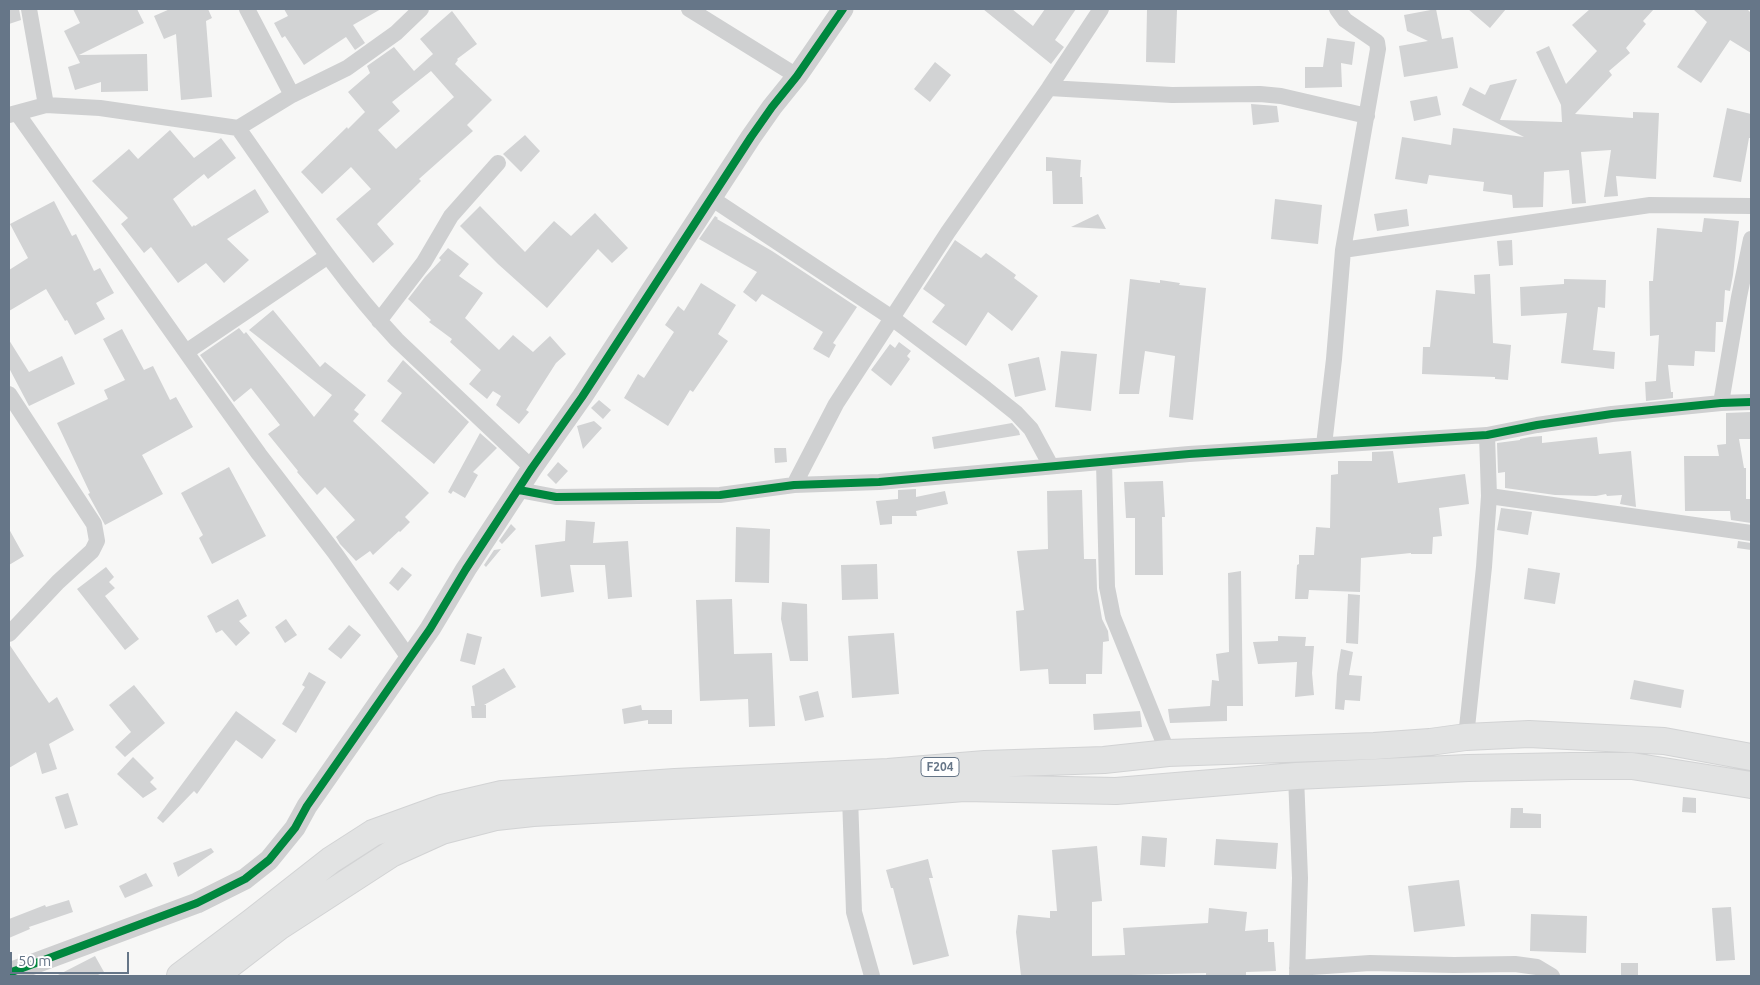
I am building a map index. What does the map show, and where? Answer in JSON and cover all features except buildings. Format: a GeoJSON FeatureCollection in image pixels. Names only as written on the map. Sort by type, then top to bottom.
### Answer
{"type":"FeatureCollection","features":[{"type":"Feature","properties":{"kind":"main road","name":"F204"},"geometry":{"type":"LineString","coordinates":[[180,976],[331,860],[373,833],[442,808],[502,794],[683,781],[888,772],[985,764],[1104,760],[1168,753],[1374,746],[1466,737],[1530,734],[1664,741],[1751,757]]}},
{"type":"Feature","properties":{"kind":"main road","name":"F204"},"geometry":{"type":"LineString","coordinates":[[215,976],[280,926],[391,854],[442,830],[496,817],[533,813],[850,797],[964,788],[1116,791],[1296,776],[1423,769],[1632,766],[1751,785]]}},
{"type":"Feature","properties":{"kind":"street"},"geometry":{"type":"LineString","coordinates":[[29,9],[46,105]]}},
{"type":"Feature","properties":{"kind":"street"},"geometry":{"type":"LineString","coordinates":[[247,9],[292,95]]}},
{"type":"Feature","properties":{"kind":"street"},"geometry":{"type":"LineString","coordinates":[[409,658],[335,553],[259,454],[13,114],[46,105],[100,108],[238,128],[292,95],[347,68],[396,33],[420,9]]}},
{"type":"Feature","properties":{"kind":"street"},"geometry":{"type":"LineString","coordinates":[[689,9],[797,76]]}},
{"type":"Feature","properties":{"kind":"street"},"geometry":{"type":"LineString","coordinates":[[9,972],[197,902],[245,879],[269,860],[295,828],[307,806],[430,629],[466,569],[532,468],[582,397],[772,106],[797,76],[843,9]]}},
{"type":"Feature","properties":{"kind":"street"},"geometry":{"type":"LineString","coordinates":[[794,485],[836,404],[954,224],[1049,88],[1101,9]]}},
{"type":"Feature","properties":{"kind":"street"},"geometry":{"type":"LineString","coordinates":[[1324,445],[1344,250],[1378,49],[1377,42],[1345,20],[1337,9]]}},
{"type":"Feature","properties":{"kind":"street"},"geometry":{"type":"LineString","coordinates":[[1049,88],[1172,95],[1260,94],[1281,96],[1366,116]]}},
{"type":"Feature","properties":{"kind":"street"},"geometry":{"type":"LineString","coordinates":[[238,128],[328,256],[379,321],[532,468]]}},
{"type":"Feature","properties":{"kind":"street"},"geometry":{"type":"LineString","coordinates":[[379,321],[424,262],[451,216],[498,163]]}},
{"type":"Feature","properties":{"kind":"street"},"geometry":{"type":"LineString","coordinates":[[711,198],[892,318],[1016,413],[1031,429],[1051,466]]}},
{"type":"Feature","properties":{"kind":"street"},"geometry":{"type":"LineString","coordinates":[[1344,250],[1650,205],[1751,206]]}},
{"type":"Feature","properties":{"kind":"street"},"geometry":{"type":"LineString","coordinates":[[1721,403],[1751,239]]}},
{"type":"Feature","properties":{"kind":"street"},"geometry":{"type":"LineString","coordinates":[[186,352],[328,256]]}},
{"type":"Feature","properties":{"kind":"street"},"geometry":{"type":"LineString","coordinates":[[9,394],[94,524],[97,541],[92,551],[58,582],[9,634]]}},
{"type":"Feature","properties":{"kind":"street"},"geometry":{"type":"LineString","coordinates":[[519,490],[556,497],[720,495],[794,485],[880,482],[1051,466],[1324,445],[1487,435],[1537,425],[1612,414],[1721,403],[1751,402]]}},
{"type":"Feature","properties":{"kind":"street"},"geometry":{"type":"LineString","coordinates":[[1466,737],[1484,567],[1489,496],[1487,435]]}},
{"type":"Feature","properties":{"kind":"street"},"geometry":{"type":"LineString","coordinates":[[1104,462],[1107,587],[1113,617],[1168,753]]}},
{"type":"Feature","properties":{"kind":"street"},"geometry":{"type":"LineString","coordinates":[[1489,496],[1751,533]]}},
{"type":"Feature","properties":{"kind":"street"},"geometry":{"type":"LineString","coordinates":[[1296,776],[1300,878],[1297,972],[1370,963],[1454,966],[1515,964],[1537,966],[1552,976]]}},
{"type":"Feature","properties":{"kind":"street"},"geometry":{"type":"LineString","coordinates":[[850,797],[854,912],[872,976]]}},
{"type":"Feature","properties":{"kind":"cycle path"},"geometry":{"type":"LineString","coordinates":[[9,973],[197,903],[245,879],[269,860],[295,828],[307,806],[430,629],[466,569],[532,468],[582,397],[751,137],[797,76],[843,9]]}},
{"type":"Feature","properties":{"kind":"cycle path"},"geometry":{"type":"LineString","coordinates":[[519,490],[556,497],[720,495],[794,485],[879,482],[1189,454],[1487,435],[1537,425],[1612,414],[1721,403],[1751,402]]}}]}
